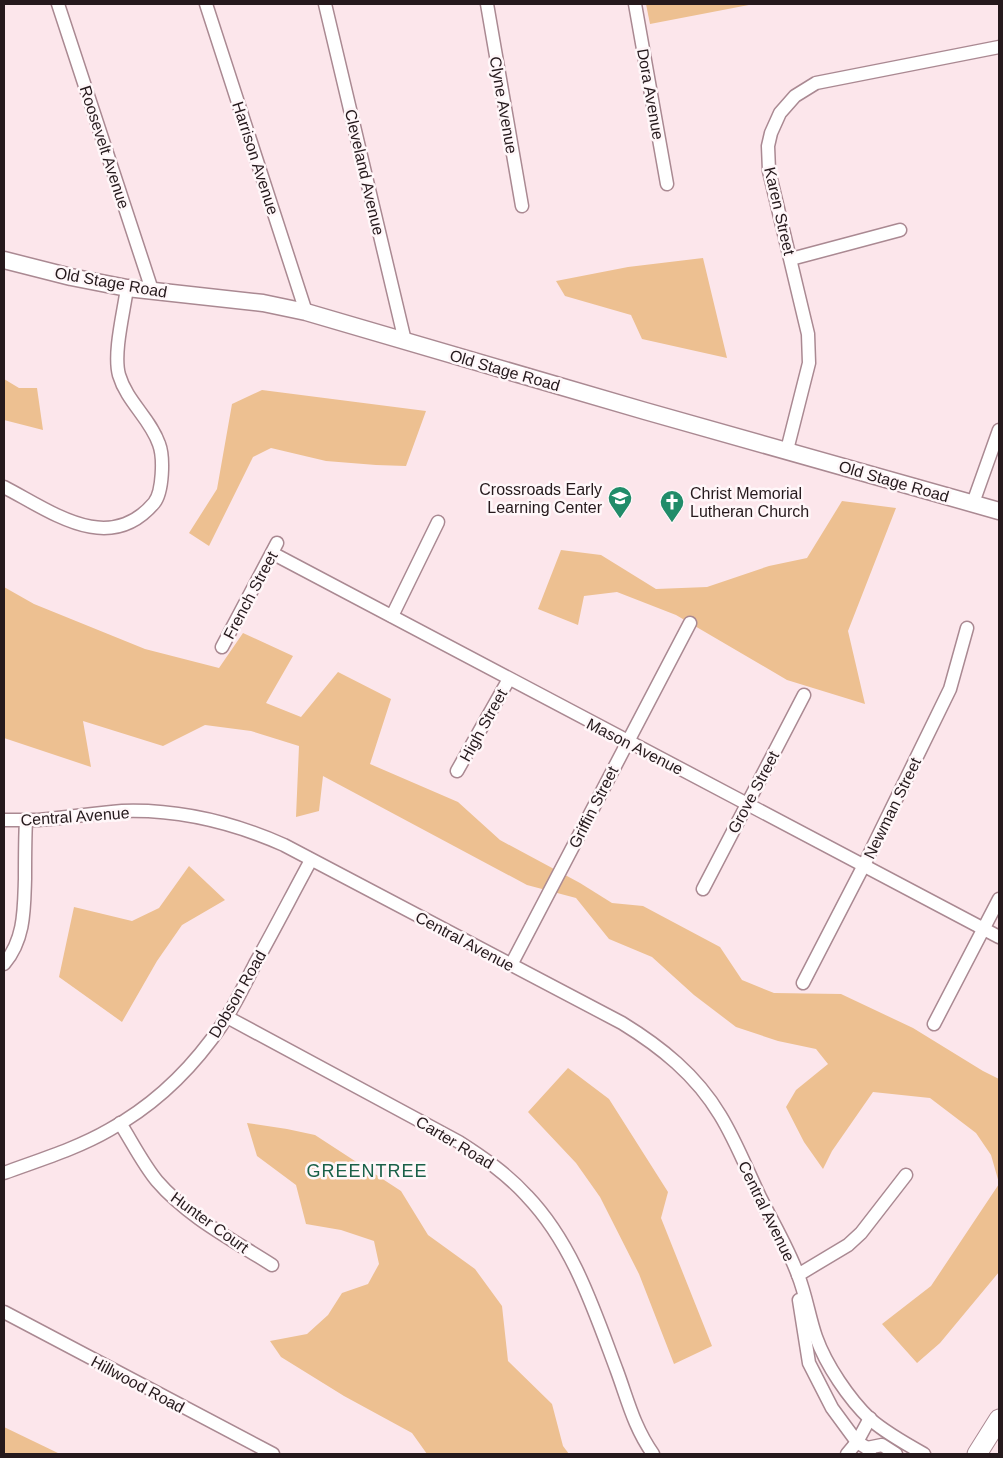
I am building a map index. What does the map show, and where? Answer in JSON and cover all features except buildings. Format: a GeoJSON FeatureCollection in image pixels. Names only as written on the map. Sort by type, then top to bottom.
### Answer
{"type":"FeatureCollection","features":[{"type":"Feature","properties":{"kind":"main road"},"geometry":{"type":"LineString","coordinates":[[976,1454],[999,1419]]}},
{"type":"Feature","properties":{"kind":"street","name":"Roosevelt Avenue"},"geometry":{"type":"LineString","coordinates":[[58,4],[152,290]]}},
{"type":"Feature","properties":{"kind":"street","name":"Harrison Avenue"},"geometry":{"type":"LineString","coordinates":[[206,4],[306,312]]}},
{"type":"Feature","properties":{"kind":"street","name":"Cleveland Avenue"},"geometry":{"type":"LineString","coordinates":[[326,4],[404,341]]}},
{"type":"Feature","properties":{"kind":"street","name":"Clyne Avenue"},"geometry":{"type":"LineString","coordinates":[[487,4],[522,206]]}},
{"type":"Feature","properties":{"kind":"street","name":"Dora Avenue"},"geometry":{"type":"LineString","coordinates":[[635,4],[667,184]]}},
{"type":"Feature","properties":{"kind":"street","name":"Karen Street"},"geometry":{"type":"LineString","coordinates":[[787,450],[810,363],[808,334],[769,172],[768,146],[780,113],[795,96],[816,82],[999,47]]}},
{"type":"Feature","properties":{"kind":"street"},"geometry":{"type":"LineString","coordinates":[[791,259],[900,230]]}},
{"type":"Feature","properties":{"kind":"street","name":"Old Stage Road"},"geometry":{"type":"LineString","coordinates":[[4,260],[71,277],[127,288],[263,303],[306,312],[999,511]]}},
{"type":"Feature","properties":{"kind":"street"},"geometry":{"type":"LineString","coordinates":[[4,487],[73,522],[95,529],[123,526],[147,512],[157,500],[162,476],[160,444],[153,431],[133,405],[124,388],[118,365],[127,288]]}},
{"type":"Feature","properties":{"kind":"street"},"geometry":{"type":"LineString","coordinates":[[973,503],[999,430]]}},
{"type":"Feature","properties":{"kind":"street"},"geometry":{"type":"LineString","coordinates":[[392,616],[438,522]]}},
{"type":"Feature","properties":{"kind":"street","name":"Mason Avenue"},"geometry":{"type":"LineString","coordinates":[[274,548],[509,680],[999,937]]}},
{"type":"Feature","properties":{"kind":"street","name":"French Street"},"geometry":{"type":"LineString","coordinates":[[222,647],[274,548]]}},
{"type":"Feature","properties":{"kind":"street","name":"Griffin Street"},"geometry":{"type":"LineString","coordinates":[[511,965],[690,623]]}},
{"type":"Feature","properties":{"kind":"street","name":"Newman Street"},"geometry":{"type":"LineString","coordinates":[[802,983],[864,865],[950,689],[967,628]]}},
{"type":"Feature","properties":{"kind":"street","name":"High Street"},"geometry":{"type":"LineString","coordinates":[[457,772],[509,680]]}},
{"type":"Feature","properties":{"kind":"street","name":"Grove Street"},"geometry":{"type":"LineString","coordinates":[[703,890],[746,803],[804,695]]}},
{"type":"Feature","properties":{"kind":"street","name":"Central Avenue"},"geometry":{"type":"LineString","coordinates":[[4,820],[26,820],[121,811],[155,811],[188,814],[221,821],[284,845],[637,1032],[667,1053],[687,1072],[704,1092],[729,1130],[798,1275],[816,1338],[838,1380],[870,1418],[906,1445],[924,1454]]}},
{"type":"Feature","properties":{"kind":"street"},"geometry":{"type":"LineString","coordinates":[[4,964],[19,939],[24,919],[26,820]]}},
{"type":"Feature","properties":{"kind":"street","name":"Dobson Road"},"geometry":{"type":"LineString","coordinates":[[4,1173],[78,1145],[120,1123],[138,1112],[190,1066],[212,1040],[227,1017],[311,860]]}},
{"type":"Feature","properties":{"kind":"street"},"geometry":{"type":"LineString","coordinates":[[934,1024],[999,899]]}},
{"type":"Feature","properties":{"kind":"street","name":"Carter Road"},"geometry":{"type":"LineString","coordinates":[[227,1017],[459,1142],[507,1176],[528,1197],[558,1236],[577,1271],[617,1373],[627,1404],[653,1454]]}},
{"type":"Feature","properties":{"kind":"street","name":"Hunter Court"},"geometry":{"type":"LineString","coordinates":[[120,1123],[157,1180],[176,1200],[195,1215],[272,1265]]}},
{"type":"Feature","properties":{"kind":"street"},"geometry":{"type":"LineString","coordinates":[[798,1275],[848,1245],[861,1233],[906,1175]]}},
{"type":"Feature","properties":{"kind":"street","name":"Central Avenue"},"geometry":{"type":"LineString","coordinates":[[798,1275],[800,1308],[809,1363],[832,1408],[865,1448]]}},
{"type":"Feature","properties":{"kind":"street","name":"Hillwood Road"},"geometry":{"type":"LineString","coordinates":[[4,1312],[273,1454]]}},
{"type":"Feature","properties":{"kind":"street"},"geometry":{"type":"LineString","coordinates":[[865,1448],[870,1418]]}},
{"type":"Feature","properties":{"kind":"street"},"geometry":{"type":"LineString","coordinates":[[847,1454],[882,1445],[896,1454]]}},
{"type":"Feature","properties":{"kind":"shaded area"},"geometry":{"type":"Polygon","coordinates":[[[646,4],[754,4],[650,24],[646,4]]]}},
{"type":"Feature","properties":{"kind":"shaded area"},"geometry":{"type":"Polygon","coordinates":[[[703,258],[727,358],[642,339],[631,315],[565,296],[556,281],[628,267],[703,258]]]}},
{"type":"Feature","properties":{"kind":"shaded area"},"geometry":{"type":"Polygon","coordinates":[[[4,379],[19,388],[37,388],[43,430],[4,420],[4,379]]]}},
{"type":"Feature","properties":{"kind":"shaded area"},"geometry":{"type":"Polygon","coordinates":[[[262,390],[426,411],[406,466],[326,461],[271,448],[253,457],[209,546],[189,533],[217,489],[232,404],[262,390]]]}},
{"type":"Feature","properties":{"kind":"shaded area"},"geometry":{"type":"Polygon","coordinates":[[[842,501],[896,508],[848,631],[865,704],[787,680],[676,615],[617,592],[584,596],[578,625],[538,609],[561,550],[601,555],[656,589],[707,587],[769,566],[807,558],[842,501]]]}},
{"type":"Feature","properties":{"kind":"shaded area"},"geometry":{"type":"Polygon","coordinates":[[[4,587],[34,604],[145,649],[219,668],[243,633],[293,656],[266,703],[301,717],[338,672],[391,699],[370,764],[458,802],[500,840],[580,883],[612,903],[643,906],[720,947],[742,980],[774,993],[841,994],[913,1028],[999,1079],[999,1183],[991,1155],[976,1133],[930,1098],[873,1092],[832,1151],[823,1169],[804,1142],[786,1107],[796,1090],[828,1064],[816,1049],[778,1041],[736,1027],[694,995],[652,957],[609,939],[576,898],[527,885],[323,776],[319,811],[296,817],[299,746],[251,731],[205,725],[163,746],[83,721],[91,767],[4,738],[4,587]]]}},
{"type":"Feature","properties":{"kind":"shaded area"},"geometry":{"type":"Polygon","coordinates":[[[189,866],[225,900],[182,925],[157,961],[122,1022],[59,977],[74,907],[132,921],[159,908],[189,866]]]}},
{"type":"Feature","properties":{"kind":"shaded area"},"geometry":{"type":"Polygon","coordinates":[[[568,1068],[609,1099],[668,1192],[661,1218],[712,1346],[674,1364],[639,1274],[600,1197],[576,1163],[528,1112],[568,1068]]]}},
{"type":"Feature","properties":{"kind":"shaded area"},"geometry":{"type":"Polygon","coordinates":[[[247,1123],[315,1135],[401,1191],[428,1235],[475,1269],[502,1306],[508,1361],[552,1404],[563,1446],[569,1454],[427,1454],[412,1433],[344,1396],[281,1357],[270,1341],[307,1334],[328,1315],[342,1293],[368,1284],[379,1264],[374,1241],[341,1230],[306,1224],[296,1185],[257,1156],[247,1123]]]}},
{"type":"Feature","properties":{"kind":"shaded area"},"geometry":{"type":"Polygon","coordinates":[[[999,1184],[999,1272],[940,1343],[917,1363],[882,1324],[931,1286],[999,1184]]]}},
{"type":"Feature","properties":{"kind":"shaded area"},"geometry":{"type":"Polygon","coordinates":[[[4,1427],[60,1454],[4,1454],[4,1427]]]}},
{"type":"Feature","properties":{"kind":"place","name":"Crossroads Early Learning Center"},"geometry":{"type":"Point","coordinates":[620,519]}},
{"type":"Feature","properties":{"kind":"place","name":"Christ Memorial Lutheran Church"},"geometry":{"type":"Point","coordinates":[672,523]}},
{"type":"Feature","properties":{"kind":"district","name":"GREENTREE"},"geometry":{"type":"Point","coordinates":[367,1171]}}]}
